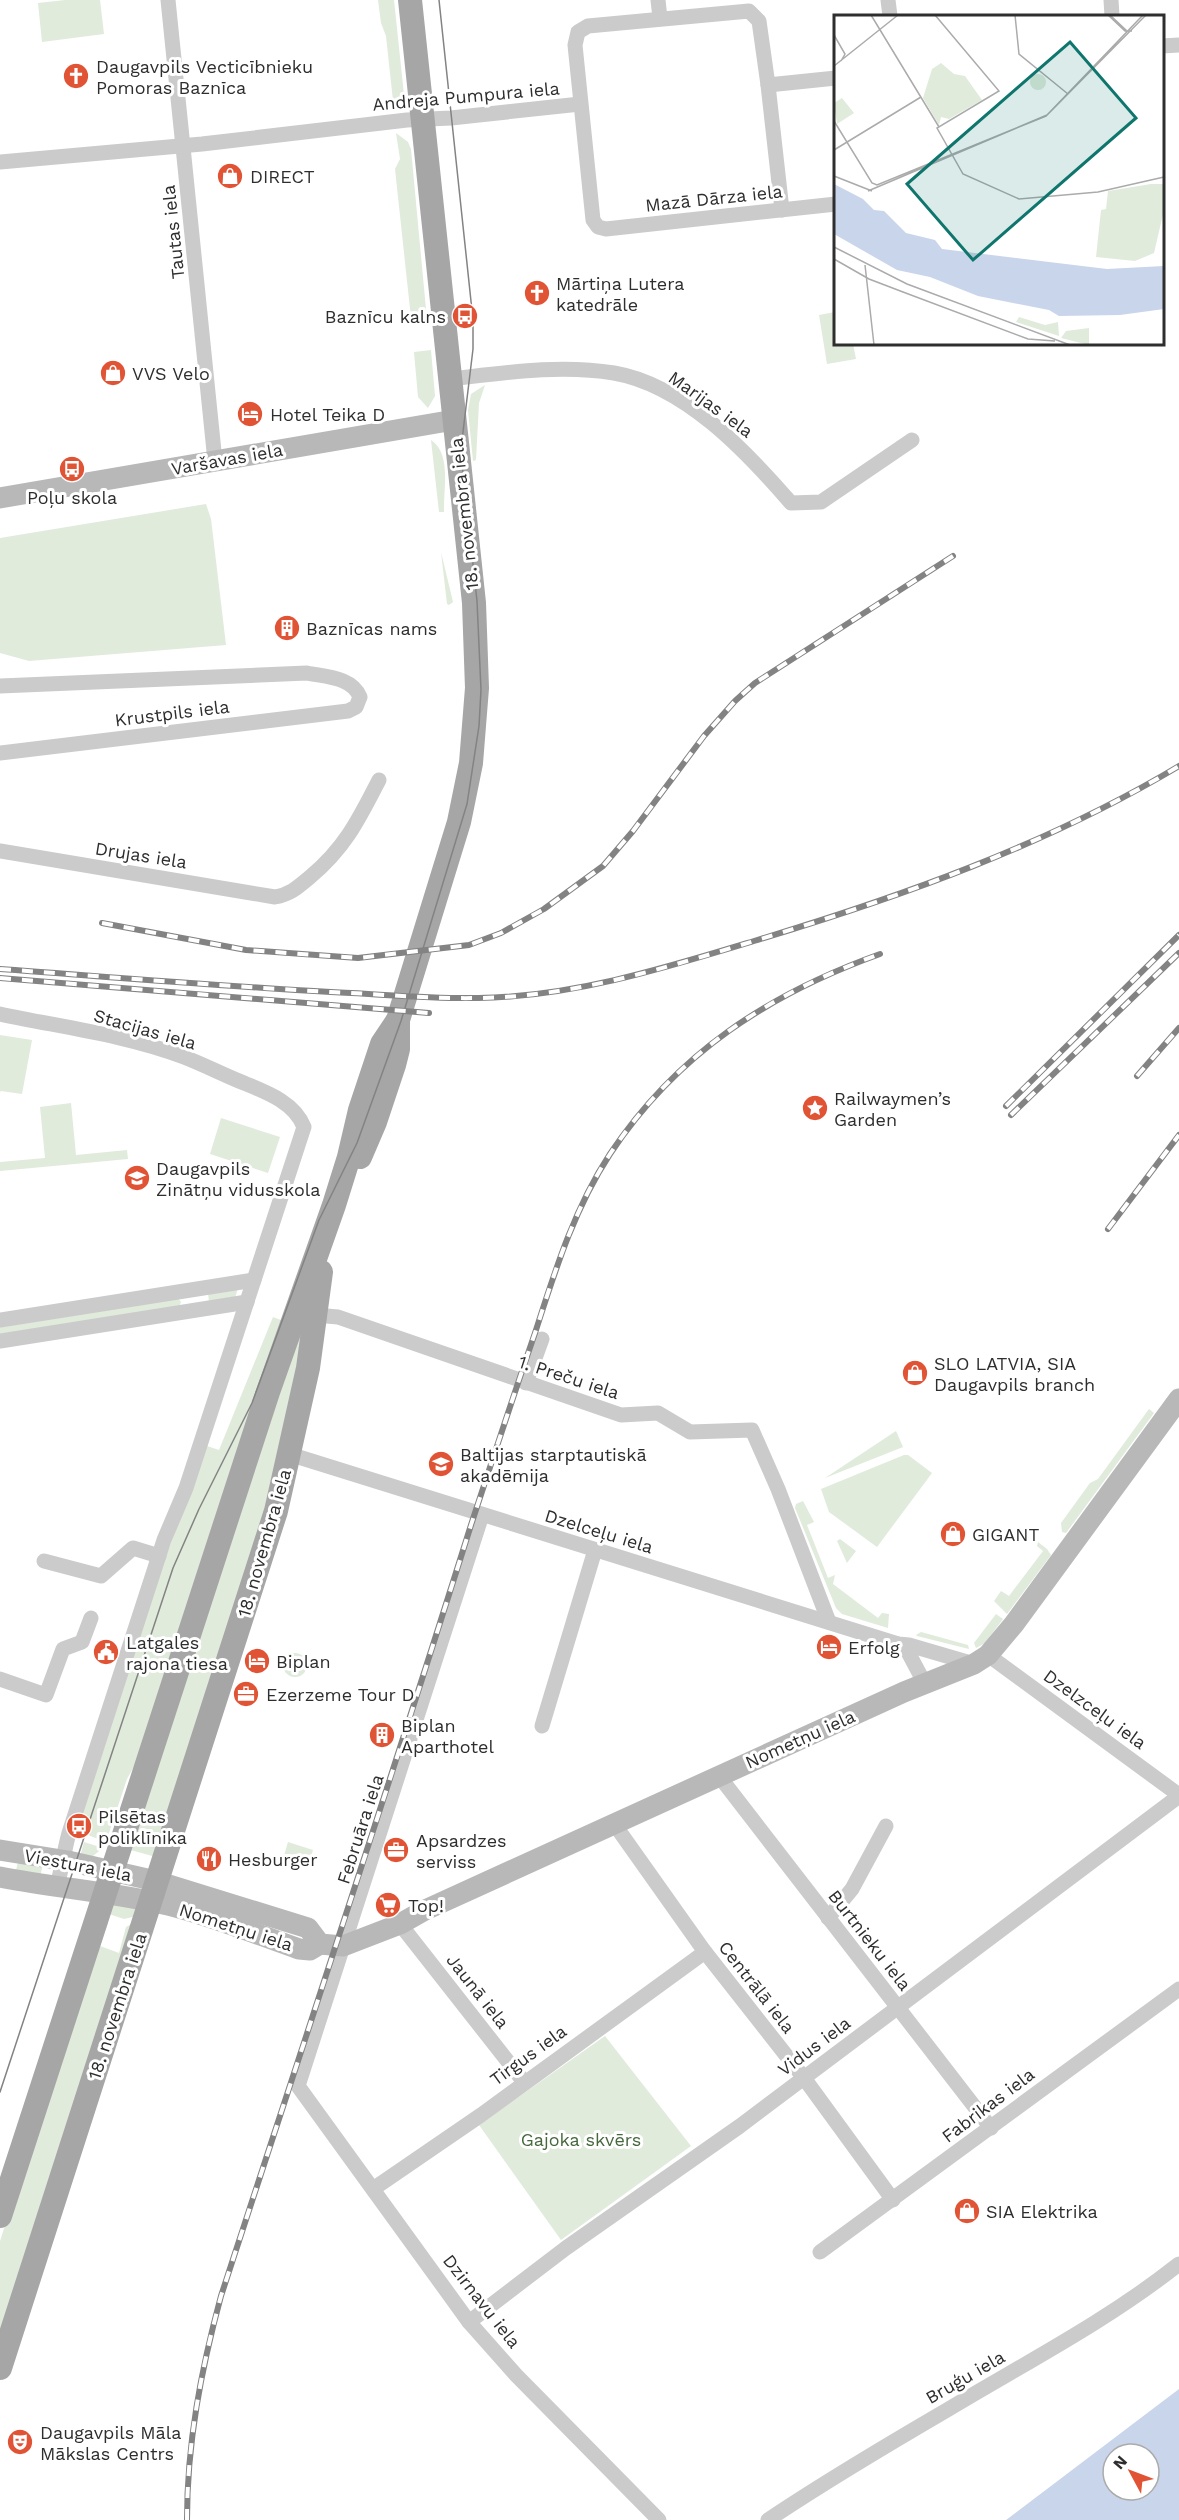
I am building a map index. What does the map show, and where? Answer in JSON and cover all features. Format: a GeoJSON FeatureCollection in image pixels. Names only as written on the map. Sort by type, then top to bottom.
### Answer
{"type":"FeatureCollection","features":[{"type":"Feature","properties":{"kind":"main road","name":"18. novembra iela"},"geometry":{"type":"LineString","coordinates":[[0,2216],[268,1392],[334,1205],[378,1055],[382,1044],[398,1020],[459,822],[471,763],[476,715],[477,663],[474,603],[410,0]]}},
{"type":"Feature","properties":{"kind":"main road","name":"18. novembra iela"},"geometry":{"type":"LineString","coordinates":[[0,2368],[266,1544],[308,1368],[320,1276],[331,1234],[352,1174],[375,1122],[394,1065],[399,1048],[398,1020]]}},
{"type":"Feature","properties":{"kind":"street","name":"Tautas iela"},"geometry":{"type":"LineString","coordinates":[[168,0],[215,461]]}},
{"type":"Feature","properties":{"kind":"street"},"geometry":{"type":"LineString","coordinates":[[658,0],[660,18]]}},
{"type":"Feature","properties":{"kind":"street"},"geometry":{"type":"LineString","coordinates":[[888,0],[890,15]]}},
{"type":"Feature","properties":{"kind":"street"},"geometry":{"type":"LineString","coordinates":[[1111,0],[1112,15]]}},
{"type":"Feature","properties":{"kind":"street","name":"Andreja Pumpura iela"},"geometry":{"type":"LineString","coordinates":[[0,162],[183,146],[580,104],[574,45],[578,32],[588,26],[749,11],[759,21],[782,210]]}},
{"type":"Feature","properties":{"kind":"street"},"geometry":{"type":"LineString","coordinates":[[1164,46],[1179,45]]}},
{"type":"Feature","properties":{"kind":"street"},"geometry":{"type":"LineString","coordinates":[[768,85],[834,78]]}},
{"type":"Feature","properties":{"kind":"street","name":"Mazā Dārza iela"},"geometry":{"type":"LineString","coordinates":[[580,104],[593,220],[598,227],[606,229],[834,204]]}},
{"type":"Feature","properties":{"kind":"street","name":"Marijas iela"},"geometry":{"type":"LineString","coordinates":[[450,379],[533,369],[613,373],[646,382],[673,396],[752,458],[790,503],[821,502],[912,440]]}},
{"type":"Feature","properties":{"kind":"street","name":"Varšavas iela"},"geometry":{"type":"LineString","coordinates":[[0,498],[454,420]]}},
{"type":"Feature","properties":{"kind":"street","name":"Krustpils iela"},"geometry":{"type":"LineString","coordinates":[[0,686],[307,673],[348,682],[357,689],[360,697],[356,707],[348,711],[0,753]]}},
{"type":"Feature","properties":{"kind":"street","name":"Drujas iela"},"geometry":{"type":"LineString","coordinates":[[0,851],[275,897],[290,894],[331,859],[358,822],[379,780]]}},
{"type":"Feature","properties":{"kind":"street","name":"Stacijas iela"},"geometry":{"type":"LineString","coordinates":[[0,1014],[133,1042],[182,1057],[264,1092],[291,1107],[302,1120],[304,1134],[254,1280]]}},
{"type":"Feature","properties":{"kind":"street"},"geometry":{"type":"LineString","coordinates":[[0,1320],[254,1280],[186,1488],[159,1556],[61,1860],[62,1868],[57,1886]]}},
{"type":"Feature","properties":{"kind":"street"},"geometry":{"type":"LineString","coordinates":[[185,1291],[189,1312]]}},
{"type":"Feature","properties":{"kind":"street"},"geometry":{"type":"LineString","coordinates":[[0,1341],[246,1302]]}},
{"type":"Feature","properties":{"kind":"street","name":"1. Preču iela"},"geometry":{"type":"LineString","coordinates":[[315,1315],[338,1317],[621,1415],[658,1413],[690,1432],[752,1430],[778,1489],[829,1622]]}},
{"type":"Feature","properties":{"kind":"street"},"geometry":{"type":"LineString","coordinates":[[526,1383],[542,1339]]}},
{"type":"Feature","properties":{"kind":"street","name":"Nometņu iela"},"geometry":{"type":"LineString","coordinates":[[153,1891],[171,1906],[299,1949],[310,1950],[320,1944],[343,1946],[400,1924],[423,1911],[981,1659],[1014,1624],[1179,1399]]}},
{"type":"Feature","properties":{"kind":"street","name":"Dzelceļu iela"},"geometry":{"type":"LineString","coordinates":[[289,1454],[898,1644],[981,1659]]}},
{"type":"Feature","properties":{"kind":"street","name":"Februāra iela"},"geometry":{"type":"LineString","coordinates":[[298,2086],[482,1515]]}},
{"type":"Feature","properties":{"kind":"street"},"geometry":{"type":"LineString","coordinates":[[44,1561],[100,1576],[133,1548],[159,1556]]}},
{"type":"Feature","properties":{"kind":"street"},"geometry":{"type":"LineString","coordinates":[[542,1726],[595,1550]]}},
{"type":"Feature","properties":{"kind":"street"},"geometry":{"type":"LineString","coordinates":[[0,1679],[46,1695],[63,1649],[82,1642],[91,1618]]}},
{"type":"Feature","properties":{"kind":"street"},"geometry":{"type":"LineString","coordinates":[[898,1644],[908,1653],[925,1684]]}},
{"type":"Feature","properties":{"kind":"street","name":"Dzelzceļu iela"},"geometry":{"type":"LineString","coordinates":[[981,1659],[1179,1795]]}},
{"type":"Feature","properties":{"kind":"street","name":"Burtnieku iela"},"geometry":{"type":"LineString","coordinates":[[719,1776],[991,2128]]}},
{"type":"Feature","properties":{"kind":"street","name":"Vidus iela"},"geometry":{"type":"LineString","coordinates":[[469,2322],[566,2248],[740,2126],[1179,1795]]}},
{"type":"Feature","properties":{"kind":"street","name":"Centrālā iela"},"geometry":{"type":"LineString","coordinates":[[615,1825],[705,1952],[804,2078],[893,2200]]}},
{"type":"Feature","properties":{"kind":"street"},"geometry":{"type":"LineString","coordinates":[[828,1918],[852,1889],[886,1826]]}},
{"type":"Feature","properties":{"kind":"street","name":"Viestura iela"},"geometry":{"type":"LineString","coordinates":[[0,1850],[61,1860],[109,1881],[153,1891]]}},
{"type":"Feature","properties":{"kind":"street","name":"Viestura iela"},"geometry":{"type":"LineString","coordinates":[[0,1877],[43,1886],[109,1881]]}},
{"type":"Feature","properties":{"kind":"street","name":"Jaunā iela"},"geometry":{"type":"LineString","coordinates":[[400,1924],[524,2082]]}},
{"type":"Feature","properties":{"kind":"street","name":"Tirgus iela"},"geometry":{"type":"LineString","coordinates":[[373,2189],[481,2115],[705,1952]]}},
{"type":"Feature","properties":{"kind":"street","name":"Fabrikas iela"},"geometry":{"type":"LineString","coordinates":[[820,2252],[1179,1989]]}},
{"type":"Feature","properties":{"kind":"street","name":"Dzirnavu iela"},"geometry":{"type":"LineString","coordinates":[[298,2086],[469,2322],[516,2375],[659,2520]]}},
{"type":"Feature","properties":{"kind":"street","name":"Bruģu iela"},"geometry":{"type":"LineString","coordinates":[[768,2520],[947,2410],[1042,2355],[1159,2280],[1179,2264]]}},
{"type":"Feature","properties":{"kind":"green space"},"geometry":{"type":"Polygon","coordinates":[[[100,0],[104,34],[42,42],[38,3],[100,0]]]}},
{"type":"Feature","properties":{"kind":"green space"},"geometry":{"type":"Polygon","coordinates":[[[378,0],[394,0],[404,95],[394,110],[386,36],[381,23],[378,0]]]}},
{"type":"Feature","properties":{"kind":"green space"},"geometry":{"type":"Polygon","coordinates":[[[396,133],[408,142],[411,149],[427,320],[414,322],[411,318],[395,169],[400,159],[396,133]]]}},
{"type":"Feature","properties":{"kind":"green space"},"geometry":{"type":"Polygon","coordinates":[[[834,312],[834,345],[853,345],[856,359],[827,364],[819,315],[834,312]]]}},
{"type":"Feature","properties":{"kind":"green space"},"geometry":{"type":"Polygon","coordinates":[[[431,350],[435,396],[428,408],[418,397],[414,352],[431,350]]]}},
{"type":"Feature","properties":{"kind":"green space"},"geometry":{"type":"Polygon","coordinates":[[[485,385],[479,403],[476,460],[473,461],[468,410],[471,394],[485,385]]]}},
{"type":"Feature","properties":{"kind":"green space"},"geometry":{"type":"Polygon","coordinates":[[[431,440],[438,446],[444,463],[444,512],[439,512],[431,440]]]}},
{"type":"Feature","properties":{"kind":"green space"},"geometry":{"type":"Polygon","coordinates":[[[206,504],[211,519],[226,645],[29,661],[0,653],[0,538],[206,504]]]}},
{"type":"Feature","properties":{"kind":"green space"},"geometry":{"type":"Polygon","coordinates":[[[441,552],[453,602],[449,605],[447,604],[441,552]]]}},
{"type":"Feature","properties":{"kind":"green space"},"geometry":{"type":"Polygon","coordinates":[[[0,1035],[32,1040],[22,1094],[0,1092],[0,1035]]]}},
{"type":"Feature","properties":{"kind":"green space"},"geometry":{"type":"Polygon","coordinates":[[[71,1103],[76,1155],[127,1150],[128,1159],[0,1171],[0,1162],[45,1158],[40,1107],[71,1103]]]}},
{"type":"Feature","properties":{"kind":"green space"},"geometry":{"type":"Polygon","coordinates":[[[221,1118],[280,1137],[268,1173],[210,1154],[221,1118]]]}},
{"type":"Feature","properties":{"kind":"green space"},"geometry":{"type":"Polygon","coordinates":[[[238,1288],[235,1298],[209,1302],[208,1293],[238,1288]]]}},
{"type":"Feature","properties":{"kind":"green space"},"geometry":{"type":"Polygon","coordinates":[[[178,1298],[181,1302],[179,1307],[0,1335],[0,1326],[178,1298]]]}},
{"type":"Feature","properties":{"kind":"green space"},"geometry":{"type":"Polygon","coordinates":[[[273,1317],[286,1322],[143,1750],[127,1779],[106,1842],[75,1830],[164,1562],[207,1446],[219,1450],[273,1317]]]}},
{"type":"Feature","properties":{"kind":"green space"},"geometry":{"type":"Polygon","coordinates":[[[305,1327],[278,1472],[156,1857],[127,1849],[296,1342],[305,1327]]]}},
{"type":"Feature","properties":{"kind":"green space"},"geometry":{"type":"Polygon","coordinates":[[[1149,1409],[1154,1413],[1066,1533],[1062,1532],[1061,1523],[1090,1483],[1098,1479],[1149,1409]]]}},
{"type":"Feature","properties":{"kind":"green space"},"geometry":{"type":"Polygon","coordinates":[[[896,1431],[903,1447],[825,1478],[896,1431]]]}},
{"type":"Feature","properties":{"kind":"green space"},"geometry":{"type":"Polygon","coordinates":[[[908,1455],[932,1473],[877,1547],[829,1512],[821,1489],[908,1455]]]}},
{"type":"Feature","properties":{"kind":"green space"},"geometry":{"type":"Polygon","coordinates":[[[803,1501],[814,1522],[807,1525],[828,1578],[835,1575],[833,1584],[878,1618],[882,1613],[889,1614],[888,1628],[842,1614],[836,1608],[795,1508],[796,1504],[803,1501]]]}},
{"type":"Feature","properties":{"kind":"green space"},"geometry":{"type":"Polygon","coordinates":[[[840,1539],[856,1551],[847,1563],[837,1541],[840,1539]]]}},
{"type":"Feature","properties":{"kind":"green space"},"geometry":{"type":"Polygon","coordinates":[[[1038,1542],[1051,1555],[1007,1614],[994,1601],[1001,1591],[1009,1596],[1043,1551],[1037,1546],[1038,1542]]]}},
{"type":"Feature","properties":{"kind":"green space"},"geometry":{"type":"Polygon","coordinates":[[[996,1614],[1003,1619],[985,1643],[976,1648],[974,1643],[996,1614]]]}},
{"type":"Feature","properties":{"kind":"green space"},"geometry":{"type":"Polygon","coordinates":[[[921,1632],[968,1645],[969,1649],[916,1635],[921,1632]]]}},
{"type":"Feature","properties":{"kind":"green space"},"geometry":{"type":"Polygon","coordinates":[[[295,1653],[303,1657],[307,1665],[303,1673],[295,1677],[287,1673],[283,1665],[287,1657],[295,1653]]]}},
{"type":"Feature","properties":{"kind":"green space"},"geometry":{"type":"Polygon","coordinates":[[[84,1842],[103,1848],[93,1856],[80,1857],[84,1842]]]}},
{"type":"Feature","properties":{"kind":"green space"},"geometry":{"type":"Polygon","coordinates":[[[288,1842],[313,1850],[308,1866],[283,1859],[288,1842]]]}},
{"type":"Feature","properties":{"kind":"green space"},"geometry":{"type":"Polygon","coordinates":[[[18,1862],[43,1864],[40,1877],[16,1870],[18,1862]]]}},
{"type":"Feature","properties":{"kind":"green space"},"geometry":{"type":"Polygon","coordinates":[[[113,1902],[137,1908],[137,1916],[124,1919],[106,1913],[113,1902]]]}},
{"type":"Feature","properties":{"kind":"green space"},"geometry":{"type":"Polygon","coordinates":[[[104,1920],[108,1923],[100,1946],[119,1953],[126,1927],[135,1922],[0,2341],[0,2241],[104,1920]]]}},
{"type":"Feature","properties":{"kind":"green space","name":"Gajoka skvērs"},"geometry":{"type":"Polygon","coordinates":[[[605,2036],[691,2146],[561,2240],[479,2125],[605,2036]]]}},
{"type":"Feature","properties":{"kind":"water"},"geometry":{"type":"Polygon","coordinates":[[[1179,2389],[1179,2520],[1006,2520],[1101,2448],[1101,2502],[1161,2502],[1161,2442],[1109,2442],[1179,2389]]]}},
{"type":"Feature","properties":{"kind":"tram line"},"geometry":{"type":"LineString","coordinates":[[0,2092],[173,1568],[199,1509],[252,1403],[319,1220],[357,1143],[401,1021],[467,804],[479,726],[481,690],[477,601],[462,464],[462,440],[473,349],[473,320],[439,0]]}},
{"type":"Feature","properties":{"kind":"railway"},"geometry":{"type":"LineString","coordinates":[[102,923],[246,950],[358,958],[469,945],[501,933],[544,909],[603,866],[633,831],[704,736],[735,701],[755,683],[953,556]]}},
{"type":"Feature","properties":{"kind":"railway"},"geometry":{"type":"LineString","coordinates":[[0,969],[441,998],[513,996],[583,987],[652,971],[809,924],[972,867],[1077,820],[1179,766]]}},
{"type":"Feature","properties":{"kind":"railway"},"geometry":{"type":"LineString","coordinates":[[1006,1106],[1179,935]]}},
{"type":"Feature","properties":{"kind":"railway"},"geometry":{"type":"LineString","coordinates":[[1011,1115],[1179,953]]}},
{"type":"Feature","properties":{"kind":"railway"},"geometry":{"type":"LineString","coordinates":[[187,2520],[196,2407],[221,2296],[487,1477],[550,1287],[576,1218],[597,1175],[636,1118],[696,1057],[728,1031],[763,1008],[800,988],[880,954]]}},
{"type":"Feature","properties":{"kind":"railway"},"geometry":{"type":"LineString","coordinates":[[0,978],[429,1013]]}},
{"type":"Feature","properties":{"kind":"railway"},"geometry":{"type":"LineString","coordinates":[[1137,1076],[1179,1028]]}},
{"type":"Feature","properties":{"kind":"railway"},"geometry":{"type":"LineString","coordinates":[[1108,1229],[1179,1135]]}},
{"type":"Feature","properties":{"kind":"place","name":"Daugavpils Vecticībnieku Pomoras Baznīca"},"geometry":{"type":"Point","coordinates":[76,76]}},
{"type":"Feature","properties":{"kind":"place","name":"DIRECT"},"geometry":{"type":"Point","coordinates":[230,176]}},
{"type":"Feature","properties":{"kind":"place","name":"Mārtiņa Lutera katedrāle"},"geometry":{"type":"Point","coordinates":[537,293]}},
{"type":"Feature","properties":{"kind":"place","name":"Baznīcu kalns"},"geometry":{"type":"Point","coordinates":[465,316]}},
{"type":"Feature","properties":{"kind":"place","name":"VVS Velo"},"geometry":{"type":"Point","coordinates":[113,373]}},
{"type":"Feature","properties":{"kind":"place","name":"Hotel Teika D"},"geometry":{"type":"Point","coordinates":[250,414]}},
{"type":"Feature","properties":{"kind":"place","name":"Poļu skola"},"geometry":{"type":"Point","coordinates":[72,469]}},
{"type":"Feature","properties":{"kind":"place","name":"Baznīcas nams"},"geometry":{"type":"Point","coordinates":[287,628]}},
{"type":"Feature","properties":{"kind":"place","name":"Railwaymen’s Garden"},"geometry":{"type":"Point","coordinates":[815,1108]}},
{"type":"Feature","properties":{"kind":"place","name":"Daugavpils Zinātņu vidusskola"},"geometry":{"type":"Point","coordinates":[137,1178]}},
{"type":"Feature","properties":{"kind":"place","name":"SLO LATVIA, SIA Daugavpils branch"},"geometry":{"type":"Point","coordinates":[915,1373]}},
{"type":"Feature","properties":{"kind":"place","name":"Baltijas starptautiskā akadēmija"},"geometry":{"type":"Point","coordinates":[441,1464]}},
{"type":"Feature","properties":{"kind":"place","name":"GIGANT"},"geometry":{"type":"Point","coordinates":[953,1534]}},
{"type":"Feature","properties":{"kind":"place","name":"Erfolg"},"geometry":{"type":"Point","coordinates":[829,1647]}},
{"type":"Feature","properties":{"kind":"place","name":"Latgales rajona tiesa"},"geometry":{"type":"Point","coordinates":[106,1652]}},
{"type":"Feature","properties":{"kind":"place","name":"Biplan"},"geometry":{"type":"Point","coordinates":[257,1661]}},
{"type":"Feature","properties":{"kind":"place","name":"Ezerzeme Tour D"},"geometry":{"type":"Point","coordinates":[246,1694]}},
{"type":"Feature","properties":{"kind":"place","name":"Biplan Aparthotel"},"geometry":{"type":"Point","coordinates":[382,1735]}},
{"type":"Feature","properties":{"kind":"place","name":"Pilsētas poliklīnika"},"geometry":{"type":"Point","coordinates":[79,1826]}},
{"type":"Feature","properties":{"kind":"place","name":"Apsardzes serviss"},"geometry":{"type":"Point","coordinates":[396,1850]}},
{"type":"Feature","properties":{"kind":"place","name":"Hesburger"},"geometry":{"type":"Point","coordinates":[209,1859]}},
{"type":"Feature","properties":{"kind":"place","name":"Top!"},"geometry":{"type":"Point","coordinates":[388,1905]}},
{"type":"Feature","properties":{"kind":"place","name":"SIA Elektrika"},"geometry":{"type":"Point","coordinates":[967,2211]}},
{"type":"Feature","properties":{"kind":"place","name":"Daugavpils Māla Mākslas Centrs"},"geometry":{"type":"Point","coordinates":[20,2442]}}]}
